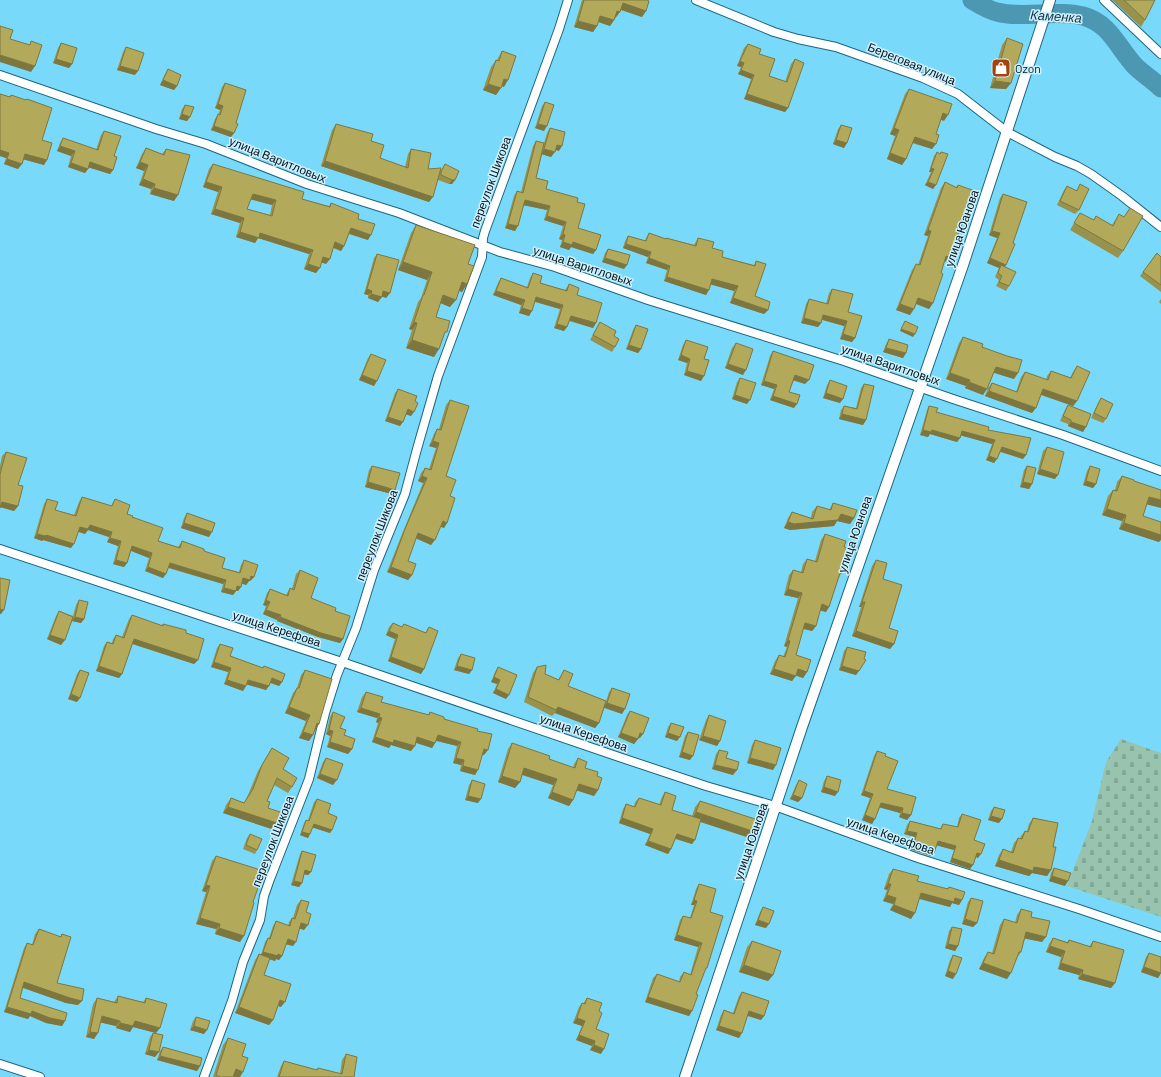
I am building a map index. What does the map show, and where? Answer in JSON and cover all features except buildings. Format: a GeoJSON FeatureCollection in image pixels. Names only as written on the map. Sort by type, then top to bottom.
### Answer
{"type":"FeatureCollection","features":[{"type":"Feature","properties":{"kind":"street","name":"переулок Шикова"},"geometry":{"type":"LineString","coordinates":[[204,1077],[232,1001],[243,962],[260,920],[266,890],[309,779],[325,713],[342,662],[356,628],[374,570],[405,494],[438,376],[482,257],[485,231],[559,29],[568,0]]}},
{"type":"Feature","properties":{"kind":"street","name":"Береговая улица"},"geometry":{"type":"LineString","coordinates":[[696,0],[774,32],[836,47],[935,83],[966,99],[1007,132],[1091,174],[1161,227]]}},
{"type":"Feature","properties":{"kind":"street","name":"улица Юанова"},"geometry":{"type":"LineString","coordinates":[[684,1077],[775,806],[1007,132],[1050,0]]}},
{"type":"Feature","properties":{"kind":"street"},"geometry":{"type":"LineString","coordinates":[[1104,0],[1161,54]]}},
{"type":"Feature","properties":{"kind":"street","name":"улица Варитловых"},"geometry":{"type":"LineString","coordinates":[[0,75],[156,129],[206,144],[307,184],[399,213],[512,256],[555,267],[648,300],[836,358],[1063,435],[1161,471]]}},
{"type":"Feature","properties":{"kind":"street","name":"улица Керефова"},"geometry":{"type":"LineString","coordinates":[[0,549],[342,662],[706,786],[775,806],[918,858],[1079,909],[1161,937]]}},
{"type":"Feature","properties":{"kind":"street"},"geometry":{"type":"LineString","coordinates":[[0,1064],[40,1077]]}},
{"type":"Feature","properties":{"kind":"green space"},"geometry":{"type":"Polygon","coordinates":[[[1121,739],[1161,753],[1161,917],[1067,886],[1092,821],[1106,762],[1121,739]]]}},
{"type":"Feature","properties":{"kind":"waterway","name":"Каменка"},"geometry":{"type":"LineString","coordinates":[[972,0],[990,10],[1007,14],[1062,13],[1092,19],[1107,30],[1135,66],[1161,88]]}},
{"type":"Feature","properties":{"kind":"place","name":"Ozon"},"geometry":{"type":"Point","coordinates":[1001,68]}}]}
